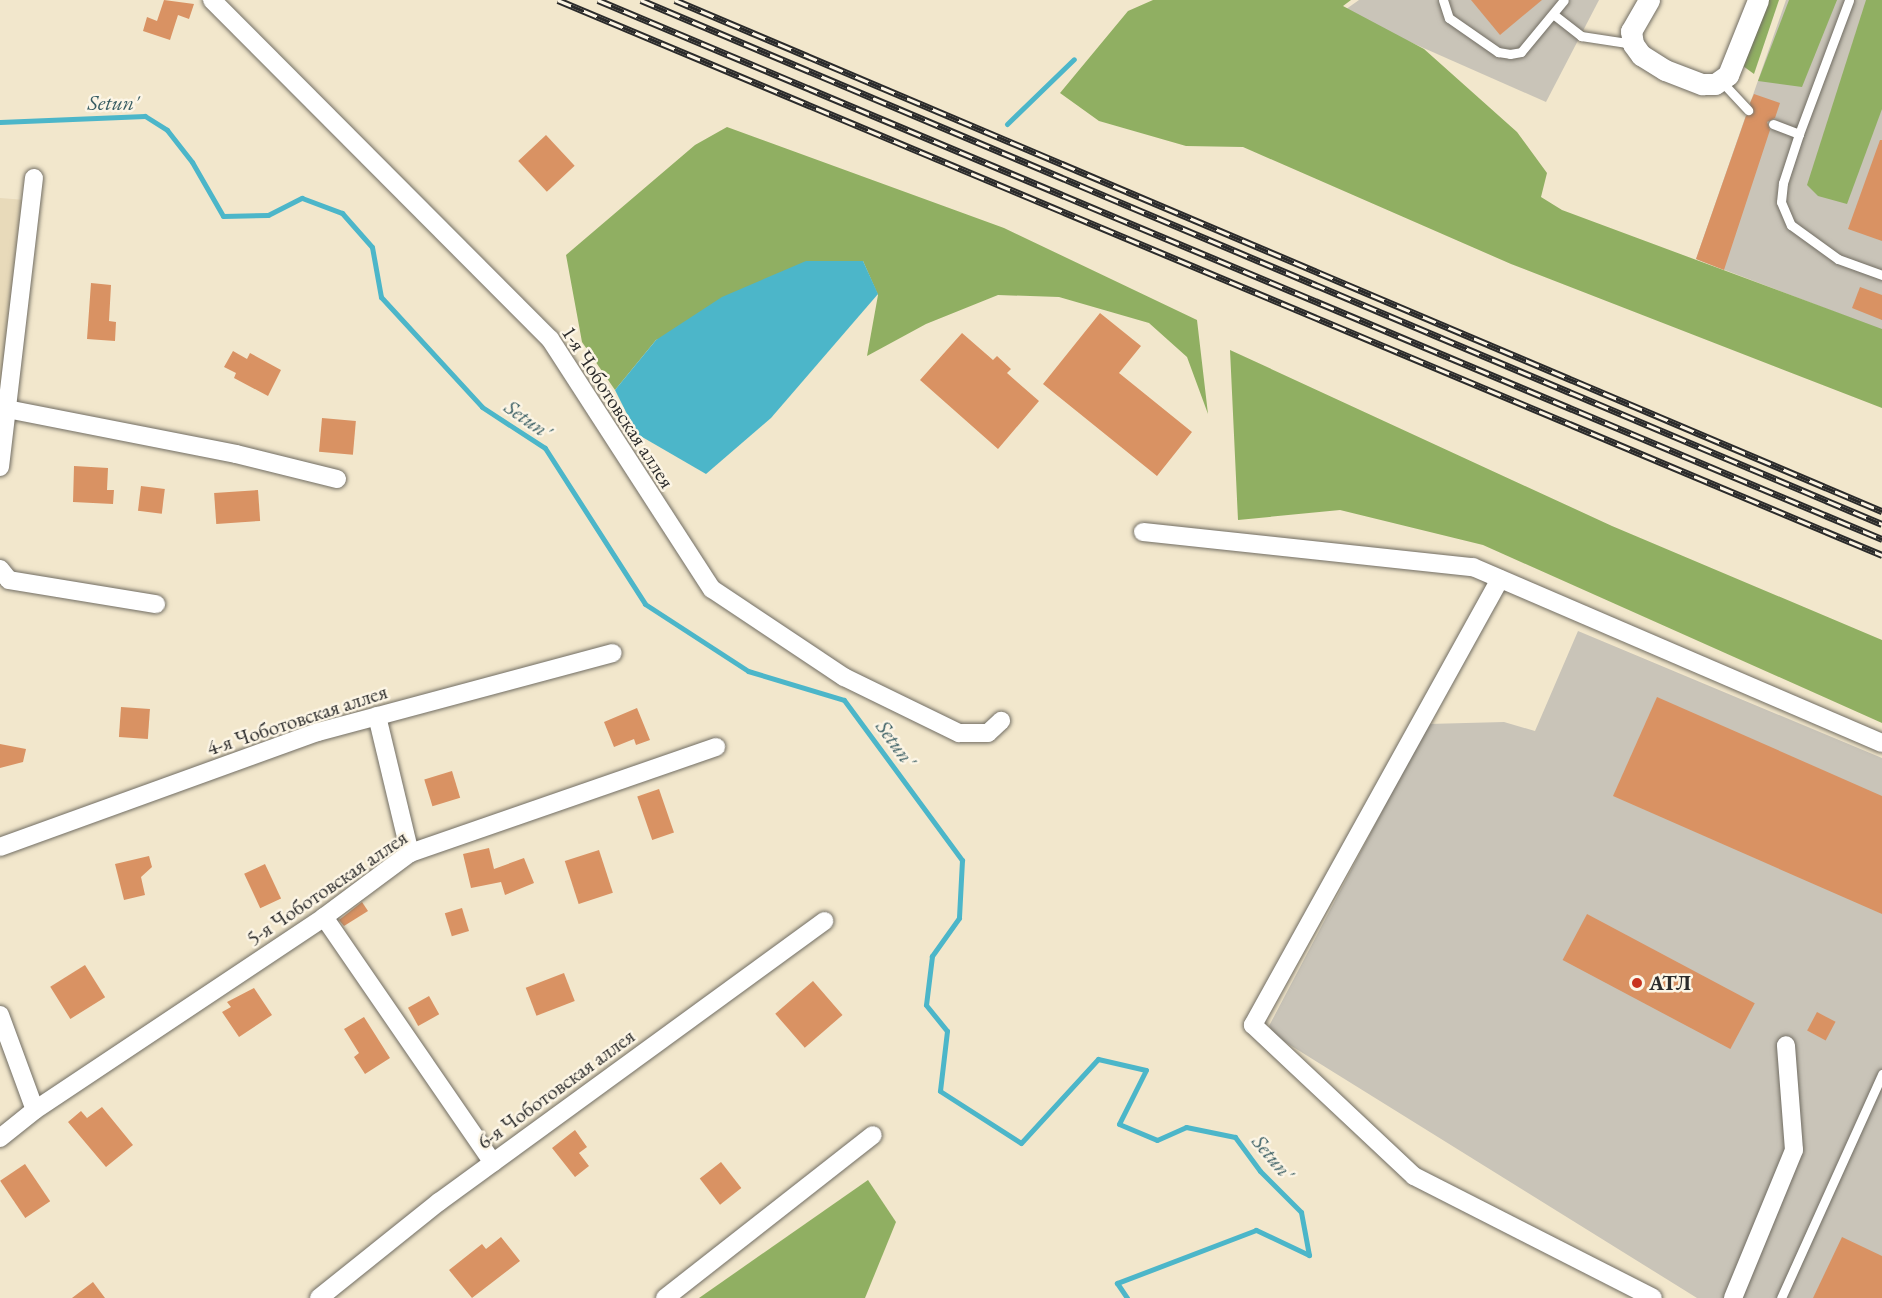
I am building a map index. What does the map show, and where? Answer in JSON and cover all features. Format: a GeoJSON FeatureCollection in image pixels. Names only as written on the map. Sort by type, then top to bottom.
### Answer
{"type":"FeatureCollection","features":[{"type":"Feature","properties":{"kind":"street","name":"1-я Чоботовская аллея"},"geometry":{"type":"LineString","coordinates":[[212,0],[550,339],[636,477],[712,590],[844,677],[959,733],[988,733],[1001,721]]}},
{"type":"Feature","properties":{"kind":"street"},"geometry":{"type":"LineString","coordinates":[[1649,0],[1631,32],[1634,44],[1641,55],[1665,70],[1702,84],[1721,81],[1733,65],[1758,0]]}},
{"type":"Feature","properties":{"kind":"street"},"geometry":{"type":"LineString","coordinates":[[0,467],[34,178]]}},
{"type":"Feature","properties":{"kind":"street"},"geometry":{"type":"LineString","coordinates":[[7,409],[236,454],[337,479]]}},
{"type":"Feature","properties":{"kind":"street"},"geometry":{"type":"LineString","coordinates":[[1143,532],[1473,567],[1882,743]]}},
{"type":"Feature","properties":{"kind":"street"},"geometry":{"type":"LineString","coordinates":[[0,569],[9,580],[156,604]]}},
{"type":"Feature","properties":{"kind":"street"},"geometry":{"type":"LineString","coordinates":[[1500,579],[1253,1025],[1414,1176],[1653,1298]]}},
{"type":"Feature","properties":{"kind":"street","name":"4-я Чоботовская аллея"},"geometry":{"type":"LineString","coordinates":[[0,847],[318,732],[613,653]]}},
{"type":"Feature","properties":{"kind":"street"},"geometry":{"type":"LineString","coordinates":[[377,716],[410,854]]}},
{"type":"Feature","properties":{"kind":"street","name":"5-я Чоботовская аллея"},"geometry":{"type":"LineString","coordinates":[[0,1138],[35,1110],[324,917],[410,854],[716,747]]}},
{"type":"Feature","properties":{"kind":"street"},"geometry":{"type":"LineString","coordinates":[[324,917],[493,1163]]}},
{"type":"Feature","properties":{"kind":"street","name":"6-я Чоботовская аллея"},"geometry":{"type":"LineString","coordinates":[[319,1298],[493,1163],[824,921]]}},
{"type":"Feature","properties":{"kind":"street"},"geometry":{"type":"LineString","coordinates":[[0,1015],[35,1110]]}},
{"type":"Feature","properties":{"kind":"street"},"geometry":{"type":"LineString","coordinates":[[1733,1298],[1794,1150],[1786,1045]]}},
{"type":"Feature","properties":{"kind":"street"},"geometry":{"type":"LineString","coordinates":[[665,1298],[873,1136]]}},
{"type":"Feature","properties":{"kind":"lane"},"geometry":{"type":"LineString","coordinates":[[1443,0],[1449,18],[1498,52],[1510,54],[1521,52],[1564,0]]}},
{"type":"Feature","properties":{"kind":"lane"},"geometry":{"type":"LineString","coordinates":[[1849,0],[1782,183],[1785,215],[1804,236],[1838,259],[1882,276]]}},
{"type":"Feature","properties":{"kind":"lane"},"geometry":{"type":"LineString","coordinates":[[1553,14],[1581,36],[1634,44]]}},
{"type":"Feature","properties":{"kind":"lane"},"geometry":{"type":"LineString","coordinates":[[1721,81],[1748,110]]}},
{"type":"Feature","properties":{"kind":"lane"},"geometry":{"type":"LineString","coordinates":[[1773,124],[1799,134]]}},
{"type":"Feature","properties":{"kind":"lane"},"geometry":{"type":"LineString","coordinates":[[1781,1298],[1882,1074]]}},
{"type":"Feature","properties":{"kind":"shaded area"},"geometry":{"type":"Polygon","coordinates":[[[1359,0],[1599,0],[1546,102],[1342,12],[1359,0]]]}},
{"type":"Feature","properties":{"kind":"shaded area"},"geometry":{"type":"Polygon","coordinates":[[[1786,0],[1882,0],[1882,330],[1696,259],[1786,0]]]}},
{"type":"Feature","properties":{"kind":"shaded area"},"geometry":{"type":"Polygon","coordinates":[[[0,198],[25,200],[0,406],[0,198]]]}},
{"type":"Feature","properties":{"kind":"shaded area"},"geometry":{"type":"Polygon","coordinates":[[[1578,631],[1882,758],[1882,1298],[1697,1298],[1277,1037],[1269,1026],[1428,724],[1504,722],[1535,731],[1578,631]]]}},
{"type":"Feature","properties":{"kind":"green space"},"geometry":{"type":"Polygon","coordinates":[[[1153,0],[1351,0],[1343,6],[1424,49],[1517,132],[1547,173],[1541,197],[1562,210],[1882,329],[1882,408],[1511,264],[1243,147],[1186,146],[1099,121],[1060,93],[1128,11],[1153,0]]]}},
{"type":"Feature","properties":{"kind":"green space"},"geometry":{"type":"Polygon","coordinates":[[[1767,0],[1779,0],[1754,74],[1743,66],[1767,0]]]}},
{"type":"Feature","properties":{"kind":"green space"},"geometry":{"type":"Polygon","coordinates":[[[1789,0],[1837,0],[1802,87],[1758,81],[1789,0]]]}},
{"type":"Feature","properties":{"kind":"green space"},"geometry":{"type":"Polygon","coordinates":[[[1866,0],[1882,0],[1882,109],[1847,204],[1818,196],[1807,185],[1866,0]]]}},
{"type":"Feature","properties":{"kind":"green space"},"geometry":{"type":"Polygon","coordinates":[[[727,127],[1004,228],[1197,320],[1208,414],[1187,357],[1149,323],[1059,297],[998,295],[926,324],[867,356],[878,295],[863,261],[656,340],[615,390],[582,342],[566,255],[695,145],[727,127]]]}},
{"type":"Feature","properties":{"kind":"green space"},"geometry":{"type":"Polygon","coordinates":[[[1230,350],[1612,526],[1882,640],[1882,723],[1483,545],[1340,510],[1238,520],[1230,350]]]}},
{"type":"Feature","properties":{"kind":"green space"},"geometry":{"type":"Polygon","coordinates":[[[868,1180],[896,1222],[865,1298],[699,1298],[868,1180]]]}},
{"type":"Feature","properties":{"kind":"water"},"geometry":{"type":"Polygon","coordinates":[[[806,261],[863,261],[878,294],[771,418],[706,474],[637,434],[615,390],[656,340],[722,297],[806,261]]]}},
{"type":"Feature","properties":{"kind":"building"},"geometry":{"type":"Polygon","coordinates":[[[164,0],[194,4],[189,19],[178,15],[170,40],[143,31],[147,17],[157,21],[164,0]]]}},
{"type":"Feature","properties":{"kind":"building"},"geometry":{"type":"Polygon","coordinates":[[[1471,0],[1542,0],[1500,35],[1471,0]]]}},
{"type":"Feature","properties":{"kind":"building"},"geometry":{"type":"Polygon","coordinates":[[[1754,94],[1780,103],[1775,118],[1767,122],[1770,130],[1724,270],[1696,259],[1746,116],[1754,113],[1750,103],[1754,94]]]}},
{"type":"Feature","properties":{"kind":"building"},"geometry":{"type":"Polygon","coordinates":[[[546,135],[575,166],[547,192],[518,161],[546,135]]]}},
{"type":"Feature","properties":{"kind":"building"},"geometry":{"type":"Polygon","coordinates":[[[1880,140],[1882,140],[1882,241],[1848,229],[1880,140]]]}},
{"type":"Feature","properties":{"kind":"building"},"geometry":{"type":"Polygon","coordinates":[[[91,283],[111,285],[109,321],[116,322],[115,341],[87,339],[91,283]]]}},
{"type":"Feature","properties":{"kind":"building"},"geometry":{"type":"Polygon","coordinates":[[[1860,287],[1882,295],[1882,320],[1852,308],[1860,287]]]}},
{"type":"Feature","properties":{"kind":"building"},"geometry":{"type":"Polygon","coordinates":[[[1100,313],[1141,346],[1119,373],[1192,432],[1157,476],[1043,384],[1100,313]]]}},
{"type":"Feature","properties":{"kind":"building"},"geometry":{"type":"Polygon","coordinates":[[[962,333],[993,360],[997,356],[1011,369],[1007,373],[1039,401],[998,449],[920,380],[962,333]]]}},
{"type":"Feature","properties":{"kind":"building"},"geometry":{"type":"Polygon","coordinates":[[[233,351],[247,359],[250,353],[281,370],[268,396],[234,378],[236,373],[224,367],[233,351]]]}},
{"type":"Feature","properties":{"kind":"building"},"geometry":{"type":"Polygon","coordinates":[[[322,418],[356,421],[353,455],[319,452],[322,418]]]}},
{"type":"Feature","properties":{"kind":"building"},"geometry":{"type":"Polygon","coordinates":[[[74,466],[108,468],[107,490],[114,490],[113,504],[73,502],[74,466]]]}},
{"type":"Feature","properties":{"kind":"building"},"geometry":{"type":"Polygon","coordinates":[[[141,486],[165,489],[162,514],[138,511],[141,486]]]}},
{"type":"Feature","properties":{"kind":"building"},"geometry":{"type":"Polygon","coordinates":[[[258,490],[260,521],[216,524],[214,493],[258,490]]]}},
{"type":"Feature","properties":{"kind":"building"},"geometry":{"type":"Polygon","coordinates":[[[1657,697],[1882,796],[1882,914],[1613,796],[1657,697]]]}},
{"type":"Feature","properties":{"kind":"building"},"geometry":{"type":"Polygon","coordinates":[[[121,707],[150,709],[148,739],[119,737],[121,707]]]}},
{"type":"Feature","properties":{"kind":"building"},"geometry":{"type":"Polygon","coordinates":[[[637,708],[650,740],[636,745],[634,739],[614,747],[604,722],[637,708]]]}},
{"type":"Feature","properties":{"kind":"building"},"geometry":{"type":"Polygon","coordinates":[[[0,744],[26,749],[23,762],[0,768],[0,744]]]}},
{"type":"Feature","properties":{"kind":"building"},"geometry":{"type":"Polygon","coordinates":[[[452,771],[460,798],[432,806],[424,779],[452,771]]]}},
{"type":"Feature","properties":{"kind":"building"},"geometry":{"type":"Polygon","coordinates":[[[659,789],[674,832],[652,840],[637,796],[659,789]]]}},
{"type":"Feature","properties":{"kind":"building"},"geometry":{"type":"Polygon","coordinates":[[[489,848],[494,869],[524,858],[534,883],[505,895],[501,882],[471,888],[463,854],[489,848]]]}},
{"type":"Feature","properties":{"kind":"building"},"geometry":{"type":"Polygon","coordinates":[[[599,850],[613,893],[579,904],[565,861],[599,850]]]}},
{"type":"Feature","properties":{"kind":"building"},"geometry":{"type":"Polygon","coordinates":[[[149,856],[152,867],[141,877],[145,895],[124,900],[115,864],[149,856]]]}},
{"type":"Feature","properties":{"kind":"building"},"geometry":{"type":"Polygon","coordinates":[[[265,864],[281,898],[260,908],[244,874],[265,864]]]}},
{"type":"Feature","properties":{"kind":"building"},"geometry":{"type":"Polygon","coordinates":[[[362,902],[368,911],[344,926],[339,920],[362,902]]]}},
{"type":"Feature","properties":{"kind":"building"},"geometry":{"type":"Polygon","coordinates":[[[462,908],[469,931],[452,936],[445,913],[462,908]]]}},
{"type":"Feature","properties":{"kind":"building"},"geometry":{"type":"Polygon","coordinates":[[[1587,914],[1755,1003],[1730,1049],[1563,960],[1587,914]]]}},
{"type":"Feature","properties":{"kind":"building"},"geometry":{"type":"Polygon","coordinates":[[[85,965],[105,997],[70,1019],[50,987],[85,965]]]}},
{"type":"Feature","properties":{"kind":"building"},"geometry":{"type":"Polygon","coordinates":[[[564,973],[575,1001],[536,1016],[526,988],[564,973]]]}},
{"type":"Feature","properties":{"kind":"building"},"geometry":{"type":"Polygon","coordinates":[[[813,981],[843,1015],[805,1048],[775,1014],[813,981]]]}},
{"type":"Feature","properties":{"kind":"building"},"geometry":{"type":"Polygon","coordinates":[[[254,988],[272,1015],[239,1037],[222,1012],[231,1007],[227,1002],[254,988]]]}},
{"type":"Feature","properties":{"kind":"building"},"geometry":{"type":"Polygon","coordinates":[[[429,996],[439,1014],[418,1026],[408,1008],[429,996]]]}},
{"type":"Feature","properties":{"kind":"building"},"geometry":{"type":"Polygon","coordinates":[[[1817,1012],[1836,1022],[1826,1040],[1807,1031],[1817,1012]]]}},
{"type":"Feature","properties":{"kind":"building"},"geometry":{"type":"Polygon","coordinates":[[[364,1017],[390,1058],[365,1074],[354,1057],[359,1053],[344,1029],[364,1017]]]}},
{"type":"Feature","properties":{"kind":"building"},"geometry":{"type":"Polygon","coordinates":[[[102,1107],[133,1145],[106,1167],[68,1122],[81,1111],[87,1118],[102,1107]]]}},
{"type":"Feature","properties":{"kind":"building"},"geometry":{"type":"Polygon","coordinates":[[[575,1130],[587,1147],[579,1153],[589,1166],[575,1177],[552,1148],[575,1130]]]}},
{"type":"Feature","properties":{"kind":"building"},"geometry":{"type":"Polygon","coordinates":[[[721,1162],[741,1188],[720,1205],[700,1179],[721,1162]]]}},
{"type":"Feature","properties":{"kind":"building"},"geometry":{"type":"Polygon","coordinates":[[[25,1164],[50,1201],[25,1218],[0,1181],[25,1164]]]}},
{"type":"Feature","properties":{"kind":"building"},"geometry":{"type":"Polygon","coordinates":[[[501,1237],[520,1261],[472,1298],[449,1270],[482,1244],[486,1249],[501,1237]]]}},
{"type":"Feature","properties":{"kind":"building"},"geometry":{"type":"Polygon","coordinates":[[[1842,1237],[1882,1256],[1882,1298],[1813,1298],[1842,1237]]]}},
{"type":"Feature","properties":{"kind":"building"},"geometry":{"type":"Polygon","coordinates":[[[93,1282],[105,1298],[72,1298],[93,1282]]]}},
{"type":"Feature","properties":{"kind":"waterway"},"geometry":{"type":"LineString","coordinates":[[1007,124],[1074,59]]}},
{"type":"Feature","properties":{"kind":"waterway","name":"Setun'"},"geometry":{"type":"LineString","coordinates":[[0,122],[145,116],[167,130],[192,162],[223,216],[268,215],[302,198],[342,213],[372,247],[381,297],[482,407],[545,448],[645,604],[748,671],[844,700],[962,860],[959,918],[932,956],[926,1005],[947,1031],[940,1091],[1021,1143],[1098,1059],[1146,1070],[1119,1124],[1157,1140],[1186,1127],[1235,1137],[1260,1171],[1301,1212],[1309,1255],[1256,1230],[1117,1283],[1127,1298]]}},
{"type":"Feature","properties":{"kind":"railway"},"geometry":{"type":"LineString","coordinates":[[558,0],[1882,555]]}},
{"type":"Feature","properties":{"kind":"railway"},"geometry":{"type":"LineString","coordinates":[[598,0],[1882,539]]}},
{"type":"Feature","properties":{"kind":"railway"},"geometry":{"type":"LineString","coordinates":[[641,0],[1882,524]]}},
{"type":"Feature","properties":{"kind":"railway"},"geometry":{"type":"LineString","coordinates":[[675,0],[1882,511]]}},
{"type":"Feature","properties":{"kind":"place","name":"АТЛ"},"geometry":{"type":"Point","coordinates":[1637,983]}}]}
